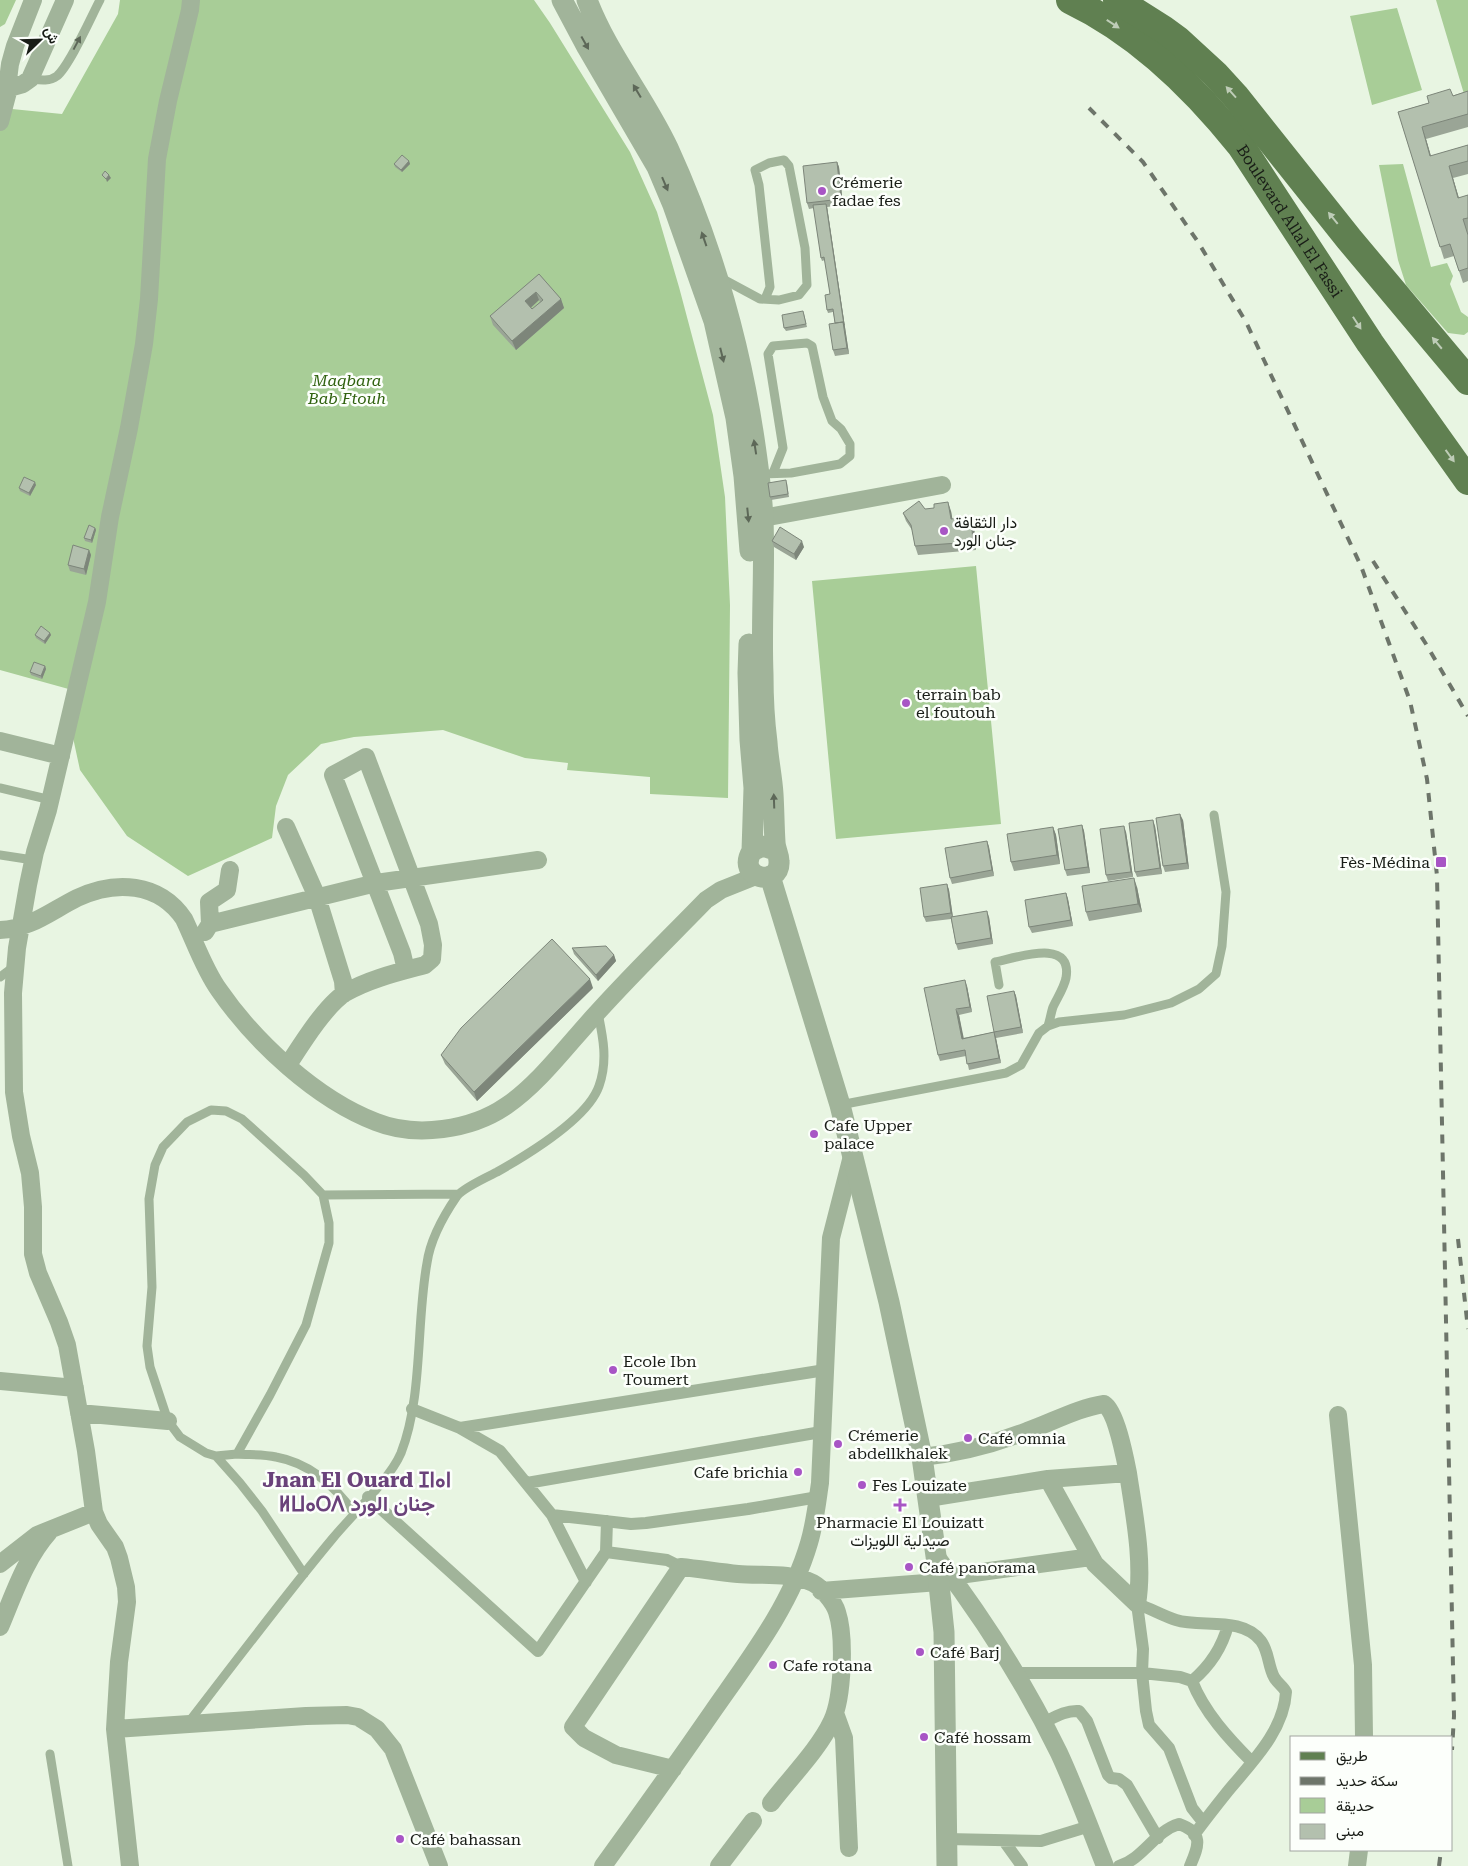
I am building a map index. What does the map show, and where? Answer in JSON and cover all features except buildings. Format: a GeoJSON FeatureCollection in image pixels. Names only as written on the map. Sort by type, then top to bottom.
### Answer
{"type":"FeatureCollection","features":[{"type":"Feature","properties":{"kind":"main road","name":"Boulevard Allal El Fassi"},"geometry":{"type":"LineString","coordinates":[[1070,0],[1088,8],[1130,35],[1190,88],[1222,122],[1241,146],[1370,343],[1468,481]]}},
{"type":"Feature","properties":{"kind":"main road","name":"Boulevard Allal El Fassi"},"geometry":{"type":"LineString","coordinates":[[1117,0],[1151,20],[1178,40],[1236,97],[1349,239],[1466,378]]}},
{"type":"Feature","properties":{"kind":"street"},"geometry":{"type":"LineString","coordinates":[[0,122],[10,64],[33,0]]}},
{"type":"Feature","properties":{"kind":"street"},"geometry":{"type":"LineString","coordinates":[[6,94],[30,79],[65,0]]}},
{"type":"Feature","properties":{"kind":"street"},"geometry":{"type":"LineString","coordinates":[[130,1866],[115,1729],[119,1662],[127,1602],[126,1588],[123,1570],[115,1547],[99,1524],[94,1512],[86,1452],[64,1334],[38,1273],[32,1248],[33,1207],[30,1173],[21,1136],[14,1092],[13,993],[15,966],[33,860],[51,800],[97,602],[110,517],[129,428],[144,344],[149,299],[157,159],[191,0]]}},
{"type":"Feature","properties":{"kind":"street"},"geometry":{"type":"LineString","coordinates":[[562,0],[587,47],[658,167],[687,243],[722,319]]}},
{"type":"Feature","properties":{"kind":"street"},"geometry":{"type":"LineString","coordinates":[[0,930],[22,927],[78,898],[94,892],[114,888],[132,887],[146,889],[161,897],[184,919],[211,979],[218,990],[253,1032],[288,1065],[341,1104],[377,1122],[414,1129],[440,1129],[462,1125],[496,1112],[516,1099],[706,900],[757,865],[763,846],[775,850],[773,792],[762,673],[763,518],[759,474],[736,418],[716,276],[685,189],[667,146],[646,106],[600,29],[587,0]]}},
{"type":"Feature","properties":{"kind":"street"},"geometry":{"type":"LineString","coordinates":[[759,474],[749,528],[751,584],[748,673],[757,865],[840,1105],[889,1302],[922,1457],[936,1556],[945,1579],[947,1866]]}},
{"type":"Feature","properties":{"kind":"street"},"geometry":{"type":"LineString","coordinates":[[763,518],[942,486]]}},
{"type":"Feature","properties":{"kind":"street"},"geometry":{"type":"LineString","coordinates":[[0,741],[61,756]]}},
{"type":"Feature","properties":{"kind":"street"},"geometry":{"type":"LineString","coordinates":[[288,1065],[318,1020],[344,994],[364,984],[425,965],[432,959],[433,945],[429,924],[366,757],[333,775],[376,883],[402,953],[406,970]]}},
{"type":"Feature","properties":{"kind":"street"},"geometry":{"type":"LineString","coordinates":[[286,827],[317,897],[343,981],[344,994]]}},
{"type":"Feature","properties":{"kind":"street"},"geometry":{"type":"LineString","coordinates":[[210,924],[376,883],[538,860]]}},
{"type":"Feature","properties":{"kind":"street"},"geometry":{"type":"LineString","coordinates":[[196,945],[210,924],[209,902],[227,890],[230,870]]}},
{"type":"Feature","properties":{"kind":"street"},"geometry":{"type":"LineString","coordinates":[[603,1866],[673,1769],[758,1645],[797,1577],[809,1544],[818,1497],[830,1238],[852,1156]]}},
{"type":"Feature","properties":{"kind":"street"},"geometry":{"type":"LineString","coordinates":[[460,1428],[824,1370]]}},
{"type":"Feature","properties":{"kind":"street"},"geometry":{"type":"LineString","coordinates":[[0,1381],[75,1388]]}},
{"type":"Feature","properties":{"kind":"street"},"geometry":{"type":"LineString","coordinates":[[922,1457],[952,1454],[979,1448],[1087,1407],[1104,1404],[1109,1408],[1122,1442],[1135,1520],[1139,1582],[1137,1604],[1143,1649],[1142,1674],[1146,1711],[1150,1725],[1169,1748],[1178,1766],[1182,1785],[1192,1808],[1204,1822]]}},
{"type":"Feature","properties":{"kind":"street"},"geometry":{"type":"LineString","coordinates":[[412,1409],[460,1428],[500,1451],[552,1515],[586,1582]]}},
{"type":"Feature","properties":{"kind":"street"},"geometry":{"type":"LineString","coordinates":[[79,1413],[168,1421]]}},
{"type":"Feature","properties":{"kind":"street"},"geometry":{"type":"LineString","coordinates":[[1338,1416],[1363,1665],[1364,1736]]}},
{"type":"Feature","properties":{"kind":"street"},"geometry":{"type":"LineString","coordinates":[[527,1483],[821,1432]]}},
{"type":"Feature","properties":{"kind":"street"},"geometry":{"type":"LineString","coordinates":[[928,1498],[1048,1479],[1128,1473]]}},
{"type":"Feature","properties":{"kind":"street"},"geometry":{"type":"LineString","coordinates":[[1048,1479],[1095,1564],[1137,1604],[1177,1620],[1228,1625],[1253,1632],[1262,1641],[1270,1660],[1273,1675],[1286,1692],[1281,1716],[1269,1738],[1194,1835]]}},
{"type":"Feature","properties":{"kind":"street"},"geometry":{"type":"LineString","coordinates":[[368,1497],[538,1651],[606,1552],[607,1521]]}},
{"type":"Feature","properties":{"kind":"street"},"geometry":{"type":"LineString","coordinates":[[552,1515],[631,1524],[653,1523],[818,1497]]}},
{"type":"Feature","properties":{"kind":"street"},"geometry":{"type":"LineString","coordinates":[[0,1564],[36,1535],[94,1512]]}},
{"type":"Feature","properties":{"kind":"street"},"geometry":{"type":"LineString","coordinates":[[0,1627],[26,1566],[52,1528]]}},
{"type":"Feature","properties":{"kind":"street"},"geometry":{"type":"LineString","coordinates":[[606,1552],[667,1560],[681,1566],[738,1574],[797,1577],[814,1584],[834,1605],[840,1627],[841,1653],[840,1690],[835,1713],[824,1736],[771,1803]]}},
{"type":"Feature","properties":{"kind":"street"},"geometry":{"type":"LineString","coordinates":[[822,1591],[945,1579],[1091,1556]]}},
{"type":"Feature","properties":{"kind":"street"},"geometry":{"type":"LineString","coordinates":[[673,1769],[616,1754],[584,1738],[573,1727],[681,1566]]}},
{"type":"Feature","properties":{"kind":"street"},"geometry":{"type":"LineString","coordinates":[[945,1579],[969,1600],[1017,1674],[1059,1754],[1106,1866]]}},
{"type":"Feature","properties":{"kind":"street"},"geometry":{"type":"LineString","coordinates":[[1192,1681],[1203,1672],[1214,1658],[1224,1642],[1228,1625]]}},
{"type":"Feature","properties":{"kind":"street"},"geometry":{"type":"LineString","coordinates":[[1017,1674],[1142,1674],[1180,1677],[1192,1681],[1205,1706],[1252,1762]]}},
{"type":"Feature","properties":{"kind":"street"},"geometry":{"type":"LineString","coordinates":[[1043,1723],[1060,1715],[1079,1711],[1087,1721],[1108,1775],[1111,1778],[1119,1779],[1127,1785],[1158,1838]]}},
{"type":"Feature","properties":{"kind":"street"},"geometry":{"type":"LineString","coordinates":[[835,1713],[844,1738],[849,1848]]}},
{"type":"Feature","properties":{"kind":"street"},"geometry":{"type":"LineString","coordinates":[[115,1729],[186,1726],[347,1714],[366,1721],[382,1734],[393,1750],[439,1866]]}},
{"type":"Feature","properties":{"kind":"street"},"geometry":{"type":"LineString","coordinates":[[719,1866],[753,1821]]}},
{"type":"Feature","properties":{"kind":"street"},"geometry":{"type":"LineString","coordinates":[[1119,1866],[1128,1864],[1158,1838],[1179,1824],[1185,1826],[1194,1835],[1198,1846],[1190,1866]]}},
{"type":"Feature","properties":{"kind":"street"},"geometry":{"type":"LineString","coordinates":[[947,1839],[1041,1842],[1090,1826]]}},
{"type":"Feature","properties":{"kind":"street"},"geometry":{"type":"LineString","coordinates":[[1004,1841],[1022,1866]]}},
{"type":"Feature","properties":{"kind":"street"},"geometry":{"type":"LineString","coordinates":[[1357,1866],[1359,1851]]}},
{"type":"Feature","properties":{"kind":"lane"},"geometry":{"type":"LineString","coordinates":[[30,79],[44,81],[56,76],[67,62],[100,0]]}},
{"type":"Feature","properties":{"kind":"lane"},"geometry":{"type":"LineString","coordinates":[[716,276],[760,299],[779,300],[799,295],[807,285],[805,248],[789,166],[784,160],[769,163],[755,170],[759,185],[770,287],[765,299]]}},
{"type":"Feature","properties":{"kind":"lane"},"geometry":{"type":"LineString","coordinates":[[807,343],[812,346],[823,397],[832,421],[842,429],[850,444],[850,456],[840,464],[791,473],[759,474],[783,448],[768,354],[773,346],[807,343]]}},
{"type":"Feature","properties":{"kind":"lane"},"geometry":{"type":"LineString","coordinates":[[0,788],[51,800]]}},
{"type":"Feature","properties":{"kind":"lane"},"geometry":{"type":"LineString","coordinates":[[840,1105],[1006,1073],[1021,1065],[1039,1033],[1048,1026],[1059,1022],[1124,1015],[1171,1003],[1199,989],[1216,974],[1222,946],[1226,892],[1214,815]]}},
{"type":"Feature","properties":{"kind":"lane"},"geometry":{"type":"LineString","coordinates":[[0,855],[33,860]]}},
{"type":"Feature","properties":{"kind":"lane"},"geometry":{"type":"LineString","coordinates":[[999,985],[995,962],[1052,952],[1062,958],[1066,968],[1066,980],[1053,1007],[1048,1026]]}},
{"type":"Feature","properties":{"kind":"lane"},"geometry":{"type":"LineString","coordinates":[[0,977],[15,966]]}},
{"type":"Feature","properties":{"kind":"lane"},"geometry":{"type":"LineString","coordinates":[[322,1195],[458,1194],[514,1162],[570,1122],[585,1108],[599,1087],[603,1070],[604,1042],[598,1012]]}},
{"type":"Feature","properties":{"kind":"lane"},"geometry":{"type":"LineString","coordinates":[[236,1454],[270,1395],[306,1325],[329,1243],[329,1223],[322,1195],[304,1175],[242,1119],[226,1111],[211,1110],[188,1122],[163,1147],[155,1165],[149,1199],[152,1287],[147,1346],[150,1367],[168,1421],[180,1437],[206,1453],[216,1456],[236,1454],[275,1457],[295,1462],[333,1486],[354,1513]]}},
{"type":"Feature","properties":{"kind":"lane"},"geometry":{"type":"LineString","coordinates":[[186,1726],[304,1574],[400,1455],[412,1409],[427,1262],[435,1238],[458,1194]]}},
{"type":"Feature","properties":{"kind":"lane"},"geometry":{"type":"LineString","coordinates":[[216,1456],[262,1511],[304,1574]]}},
{"type":"Feature","properties":{"kind":"lane"},"geometry":{"type":"LineString","coordinates":[[50,1754],[68,1866]]}},
{"type":"Feature","properties":{"kind":"green space"},"geometry":{"type":"Polygon","coordinates":[[[0,0],[16,0],[5,24],[0,27],[0,0]]]}},
{"type":"Feature","properties":{"kind":"green space","name":"Maqbara Bab Ftouh"},"geometry":{"type":"Polygon","coordinates":[[[120,0],[534,0],[630,152],[657,212],[713,415],[725,497],[730,605],[728,798],[650,794],[650,777],[567,770],[568,763],[525,758],[443,730],[354,737],[321,744],[288,775],[276,806],[272,838],[188,876],[127,836],[80,770],[72,733],[83,693],[0,670],[0,106],[62,114],[118,14],[120,0]]]}},
{"type":"Feature","properties":{"kind":"green space"},"geometry":{"type":"Polygon","coordinates":[[[1436,0],[1468,0],[1467,104],[1436,0]]]}},
{"type":"Feature","properties":{"kind":"green space"},"geometry":{"type":"Polygon","coordinates":[[[1397,8],[1422,90],[1372,105],[1350,16],[1397,8]]]}},
{"type":"Feature","properties":{"kind":"green space"},"geometry":{"type":"Polygon","coordinates":[[[1403,164],[1431,267],[1447,263],[1453,276],[1450,284],[1461,312],[1468,317],[1468,332],[1464,335],[1448,333],[1406,285],[1398,260],[1379,165],[1403,164]]]}},
{"type":"Feature","properties":{"kind":"green space","name":"terrain bab el foutouh"},"geometry":{"type":"Polygon","coordinates":[[[976,566],[1001,824],[836,839],[812,581],[976,566]]]}},
{"type":"Feature","properties":{"kind":"railway"},"geometry":{"type":"LineString","coordinates":[[1089,108],[1143,162],[1198,242],[1246,322],[1361,566],[1410,701],[1427,779],[1437,876],[1454,1716],[1453,1736]]}},
{"type":"Feature","properties":{"kind":"railway"},"geometry":{"type":"LineString","coordinates":[[1373,561],[1426,644],[1468,716]]}},
{"type":"Feature","properties":{"kind":"railway"},"geometry":{"type":"LineString","coordinates":[[1458,1239],[1468,1329]]}},
{"type":"Feature","properties":{"kind":"railway"},"geometry":{"type":"LineString","coordinates":[[1439,1866],[1441,1851]]}},
{"type":"Feature","properties":{"kind":"place","name":"Crémerie fadae fes"},"geometry":{"type":"Point","coordinates":[822,191]}},
{"type":"Feature","properties":{"kind":"place","name":"دار الثقافة جنان الورد"},"geometry":{"type":"Point","coordinates":[944,531]}},
{"type":"Feature","properties":{"kind":"place","name":"terrain bab el foutouh"},"geometry":{"type":"Point","coordinates":[906,703]}},
{"type":"Feature","properties":{"kind":"place","name":"Fès-Médina"},"geometry":{"type":"Point","coordinates":[1441,862]}},
{"type":"Feature","properties":{"kind":"place","name":"Cafe Upper palace"},"geometry":{"type":"Point","coordinates":[814,1134]}},
{"type":"Feature","properties":{"kind":"place","name":"Ecole Ibn Toumert"},"geometry":{"type":"Point","coordinates":[613,1370]}},
{"type":"Feature","properties":{"kind":"place","name":"Café omnia"},"geometry":{"type":"Point","coordinates":[968,1438]}},
{"type":"Feature","properties":{"kind":"place","name":"Crémerie abdellkhalek"},"geometry":{"type":"Point","coordinates":[838,1444]}},
{"type":"Feature","properties":{"kind":"place","name":"Cafe brichia"},"geometry":{"type":"Point","coordinates":[798,1472]}},
{"type":"Feature","properties":{"kind":"place","name":"Fes Louizate"},"geometry":{"type":"Point","coordinates":[862,1485]}},
{"type":"Feature","properties":{"kind":"place","name":"Pharmacie El Louizatt صيدلية اللويزات"},"geometry":{"type":"Point","coordinates":[900,1505]}},
{"type":"Feature","properties":{"kind":"place","name":"Café panorama"},"geometry":{"type":"Point","coordinates":[909,1567]}},
{"type":"Feature","properties":{"kind":"place","name":"Café Barj"},"geometry":{"type":"Point","coordinates":[920,1652]}},
{"type":"Feature","properties":{"kind":"place","name":"Cafe rotana"},"geometry":{"type":"Point","coordinates":[773,1665]}},
{"type":"Feature","properties":{"kind":"place","name":"Café hossam"},"geometry":{"type":"Point","coordinates":[924,1737]}},
{"type":"Feature","properties":{"kind":"place","name":"Café bahassan"},"geometry":{"type":"Point","coordinates":[400,1839]}},
{"type":"Feature","properties":{"kind":"district","name":"Jnan El Ouard ⵊⵏⴰⵏ ⵍⵡⴰⵔⴷ جنان الورد"},"geometry":{"type":"Point","coordinates":[357,1492]}}]}
